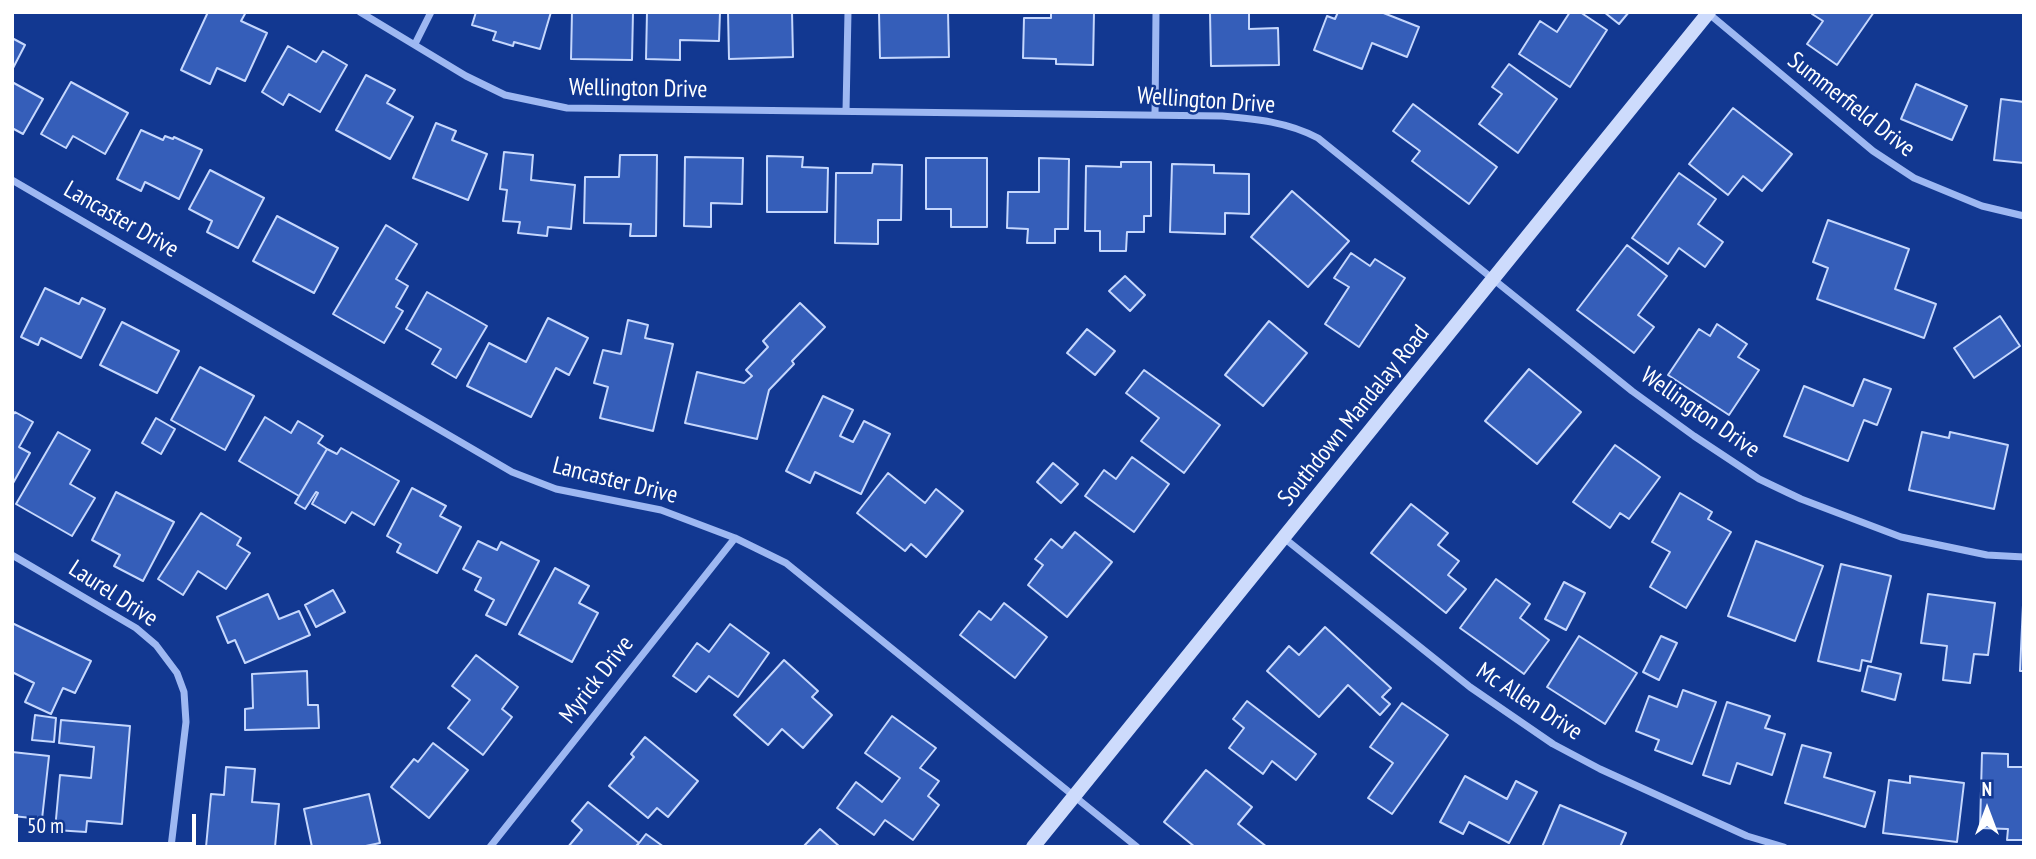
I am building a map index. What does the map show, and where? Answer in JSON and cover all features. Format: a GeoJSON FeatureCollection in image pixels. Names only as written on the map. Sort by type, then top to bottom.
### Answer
{"type":"FeatureCollection","features":[{"type":"Feature","properties":{"kind":"street","name":"Wellington Drive"},"geometry":{"type":"LineString","coordinates":[[360,12],[466,76],[505,95],[567,108],[1222,116],[1275,122],[1301,129],[1318,138],[1632,391],[1759,479],[1801,499],[1900,537],[1987,555],[2024,558]]}},
{"type":"Feature","properties":{"kind":"street"},"geometry":{"type":"LineString","coordinates":[[415,44],[431,12]]}},
{"type":"Feature","properties":{"kind":"street"},"geometry":{"type":"LineString","coordinates":[[846,111],[848,12]]}},
{"type":"Feature","properties":{"kind":"street"},"geometry":{"type":"LineString","coordinates":[[1155,115],[1156,12]]}},
{"type":"Feature","properties":{"kind":"street","name":"Summerfield Drive"},"geometry":{"type":"LineString","coordinates":[[1708,13],[1873,151],[1914,178],[1982,206],[2024,216]]}},
{"type":"Feature","properties":{"kind":"street","name":"Southdown Mandalay Road"},"geometry":{"type":"LineString","coordinates":[[1033,847],[1708,13]]}},
{"type":"Feature","properties":{"kind":"street","name":"Lancaster Drive"},"geometry":{"type":"LineString","coordinates":[[12,180],[512,472],[556,489],[661,510],[734,538],[786,563],[1137,847]]}},
{"type":"Feature","properties":{"kind":"street","name":"Myrick Drive"},"geometry":{"type":"LineString","coordinates":[[489,847],[734,538]]}},
{"type":"Feature","properties":{"kind":"street","name":"Mc Allen Drive"},"geometry":{"type":"LineString","coordinates":[[1284,538],[1470,687],[1553,744],[1600,769],[1747,836],[1784,847]]}},
{"type":"Feature","properties":{"kind":"street","name":"Laurel Drive"},"geometry":{"type":"LineString","coordinates":[[12,555],[136,628],[156,645],[177,673],[184,692],[186,722],[172,847]]}},
{"type":"Feature","properties":{"kind":"building"},"geometry":{"type":"Polygon","coordinates":[[[208,12],[246,12],[241,21],[267,33],[245,81],[217,68],[210,84],[181,70],[208,12]]]}},
{"type":"Feature","properties":{"kind":"building"},"geometry":{"type":"Polygon","coordinates":[[[476,12],[551,12],[540,49],[514,42],[513,46],[493,40],[496,32],[472,25],[476,12]]]}},
{"type":"Feature","properties":{"kind":"building"},"geometry":{"type":"Polygon","coordinates":[[[572,12],[633,12],[632,60],[571,59],[572,12]]]}},
{"type":"Feature","properties":{"kind":"building"},"geometry":{"type":"Polygon","coordinates":[[[647,12],[720,12],[719,41],[680,40],[680,60],[646,59],[647,12]]]}},
{"type":"Feature","properties":{"kind":"building"},"geometry":{"type":"Polygon","coordinates":[[[728,12],[792,12],[793,57],[729,59],[728,12]]]}},
{"type":"Feature","properties":{"kind":"building"},"geometry":{"type":"Polygon","coordinates":[[[879,12],[948,12],[949,57],[880,58],[879,12]]]}},
{"type":"Feature","properties":{"kind":"building"},"geometry":{"type":"Polygon","coordinates":[[[1051,12],[1094,12],[1093,65],[1056,64],[1056,59],[1023,58],[1024,18],[1051,18],[1051,12]]]}},
{"type":"Feature","properties":{"kind":"building"},"geometry":{"type":"Polygon","coordinates":[[[1210,12],[1249,12],[1249,29],[1278,28],[1279,65],[1211,66],[1210,12]]]}},
{"type":"Feature","properties":{"kind":"building"},"geometry":{"type":"Polygon","coordinates":[[[1338,12],[1381,12],[1419,27],[1407,57],[1372,43],[1362,69],[1314,50],[1327,16],[1335,19],[1338,12]]]}},
{"type":"Feature","properties":{"kind":"building"},"geometry":{"type":"Polygon","coordinates":[[[1570,12],[1580,12],[1607,30],[1570,87],[1519,54],[1540,21],[1557,32],[1570,12]]]}},
{"type":"Feature","properties":{"kind":"building"},"geometry":{"type":"Polygon","coordinates":[[[1604,12],[1629,12],[1619,24],[1604,12]]]}},
{"type":"Feature","properties":{"kind":"building"},"geometry":{"type":"Polygon","coordinates":[[[1874,12],[1837,65],[1807,44],[1823,21],[1812,14],[1874,12]]]}},
{"type":"Feature","properties":{"kind":"building"},"geometry":{"type":"Polygon","coordinates":[[[12,38],[25,45],[12,70],[12,38]]]}},
{"type":"Feature","properties":{"kind":"building"},"geometry":{"type":"Polygon","coordinates":[[[288,46],[316,62],[323,51],[347,65],[320,112],[289,94],[283,105],[262,92],[288,46]]]}},
{"type":"Feature","properties":{"kind":"building"},"geometry":{"type":"Polygon","coordinates":[[[1509,64],[1557,99],[1518,153],[1479,124],[1502,94],[1492,87],[1509,64]]]}},
{"type":"Feature","properties":{"kind":"building"},"geometry":{"type":"Polygon","coordinates":[[[366,75],[395,90],[387,103],[413,117],[390,159],[336,130],[366,75]]]}},
{"type":"Feature","properties":{"kind":"building"},"geometry":{"type":"Polygon","coordinates":[[[12,82],[43,99],[23,134],[12,128],[12,82]]]}},
{"type":"Feature","properties":{"kind":"building"},"geometry":{"type":"Polygon","coordinates":[[[71,82],[128,113],[105,154],[73,136],[66,148],[41,134],[71,82]]]}},
{"type":"Feature","properties":{"kind":"building"},"geometry":{"type":"Polygon","coordinates":[[[1916,84],[1967,106],[1952,140],[1901,119],[1916,84]]]}},
{"type":"Feature","properties":{"kind":"building"},"geometry":{"type":"Polygon","coordinates":[[[2001,99],[2024,102],[2024,163],[1994,160],[2001,99]]]}},
{"type":"Feature","properties":{"kind":"building"},"geometry":{"type":"Polygon","coordinates":[[[1413,104],[1497,167],[1469,204],[1412,161],[1420,151],[1393,131],[1413,104]]]}},
{"type":"Feature","properties":{"kind":"building"},"geometry":{"type":"Polygon","coordinates":[[[1733,108],[1792,154],[1762,191],[1743,176],[1728,195],[1689,164],[1733,108]]]}},
{"type":"Feature","properties":{"kind":"building"},"geometry":{"type":"Polygon","coordinates":[[[436,123],[456,131],[452,140],[487,154],[468,200],[413,178],[436,123]]]}},
{"type":"Feature","properties":{"kind":"building"},"geometry":{"type":"Polygon","coordinates":[[[141,130],[163,140],[165,136],[174,137],[202,150],[179,199],[145,182],[141,191],[117,179],[141,130]]]}},
{"type":"Feature","properties":{"kind":"building"},"geometry":{"type":"Polygon","coordinates":[[[504,152],[533,155],[531,180],[575,185],[571,229],[548,227],[547,236],[518,233],[520,222],[503,221],[507,190],[500,189],[504,152]]]}},
{"type":"Feature","properties":{"kind":"building"},"geometry":{"type":"Polygon","coordinates":[[[620,155],[657,155],[656,236],[630,236],[631,224],[584,223],[585,177],[619,177],[620,155]]]}},
{"type":"Feature","properties":{"kind":"building"},"geometry":{"type":"Polygon","coordinates":[[[767,156],[803,157],[802,167],[828,168],[827,212],[767,212],[767,156]]]}},
{"type":"Feature","properties":{"kind":"building"},"geometry":{"type":"Polygon","coordinates":[[[685,157],[743,158],[742,204],[711,203],[711,227],[684,226],[685,157]]]}},
{"type":"Feature","properties":{"kind":"building"},"geometry":{"type":"Polygon","coordinates":[[[926,158],[987,158],[987,227],[951,227],[951,209],[926,209],[926,158]]]}},
{"type":"Feature","properties":{"kind":"building"},"geometry":{"type":"Polygon","coordinates":[[[1039,158],[1069,159],[1068,229],[1055,229],[1055,243],[1027,243],[1028,229],[1007,228],[1008,192],[1039,192],[1039,158]]]}},
{"type":"Feature","properties":{"kind":"building"},"geometry":{"type":"Polygon","coordinates":[[[1121,162],[1151,162],[1151,216],[1144,216],[1144,232],[1127,232],[1126,251],[1100,251],[1100,231],[1085,231],[1086,166],[1121,167],[1121,162]]]}},
{"type":"Feature","properties":{"kind":"building"},"geometry":{"type":"Polygon","coordinates":[[[873,164],[902,165],[901,220],[878,220],[878,244],[835,243],[836,173],[872,173],[873,164]]]}},
{"type":"Feature","properties":{"kind":"building"},"geometry":{"type":"Polygon","coordinates":[[[1172,164],[1214,165],[1214,173],[1249,174],[1249,214],[1225,213],[1225,234],[1170,232],[1172,164]]]}},
{"type":"Feature","properties":{"kind":"building"},"geometry":{"type":"Polygon","coordinates":[[[210,170],[264,198],[238,248],[207,232],[212,221],[189,209],[210,170]]]}},
{"type":"Feature","properties":{"kind":"building"},"geometry":{"type":"Polygon","coordinates":[[[1679,173],[1716,199],[1698,224],[1723,242],[1705,267],[1679,248],[1668,264],[1632,238],[1679,173]]]}},
{"type":"Feature","properties":{"kind":"building"},"geometry":{"type":"Polygon","coordinates":[[[1292,191],[1349,241],[1308,287],[1251,237],[1292,191]]]}},
{"type":"Feature","properties":{"kind":"building"},"geometry":{"type":"Polygon","coordinates":[[[277,216],[338,248],[314,293],[253,261],[277,216]]]}},
{"type":"Feature","properties":{"kind":"building"},"geometry":{"type":"Polygon","coordinates":[[[1828,220],[1909,249],[1895,289],[1936,304],[1924,338],[1817,299],[1828,268],[1813,262],[1828,220]]]}},
{"type":"Feature","properties":{"kind":"building"},"geometry":{"type":"Polygon","coordinates":[[[386,225],[417,244],[396,279],[408,286],[396,307],[403,311],[384,343],[333,314],[386,225]]]}},
{"type":"Feature","properties":{"kind":"building"},"geometry":{"type":"Polygon","coordinates":[[[1627,245],[1667,276],[1638,315],[1654,327],[1634,353],[1577,310],[1627,245]]]}},
{"type":"Feature","properties":{"kind":"building"},"geometry":{"type":"Polygon","coordinates":[[[1351,253],[1370,266],[1375,259],[1405,278],[1359,347],[1325,324],[1349,287],[1334,278],[1351,253]]]}},
{"type":"Feature","properties":{"kind":"building"},"geometry":{"type":"Polygon","coordinates":[[[1125,276],[1145,295],[1130,311],[1109,291],[1125,276]]]}},
{"type":"Feature","properties":{"kind":"building"},"geometry":{"type":"Polygon","coordinates":[[[45,288],[79,304],[82,298],[105,309],[81,358],[41,338],[38,345],[21,337],[45,288]]]}},
{"type":"Feature","properties":{"kind":"building"},"geometry":{"type":"Polygon","coordinates":[[[427,292],[487,326],[456,378],[432,364],[441,349],[406,329],[427,292]]]}},
{"type":"Feature","properties":{"kind":"building"},"geometry":{"type":"Polygon","coordinates":[[[800,303],[825,327],[769,390],[757,439],[685,423],[697,372],[744,383],[752,376],[746,370],[768,347],[763,341],[800,303]]]}},
{"type":"Feature","properties":{"kind":"building"},"geometry":{"type":"Polygon","coordinates":[[[2000,316],[2020,346],[1974,378],[1954,348],[2000,316]]]}},
{"type":"Feature","properties":{"kind":"building"},"geometry":{"type":"Polygon","coordinates":[[[548,318],[588,338],[569,375],[556,368],[531,417],[467,386],[489,343],[526,362],[548,318]]]}},
{"type":"Feature","properties":{"kind":"building"},"geometry":{"type":"Polygon","coordinates":[[[628,320],[648,325],[645,338],[673,344],[653,431],[600,418],[608,387],[594,383],[603,350],[621,354],[628,320]]]}},
{"type":"Feature","properties":{"kind":"building"},"geometry":{"type":"Polygon","coordinates":[[[1269,321],[1307,353],[1263,406],[1225,375],[1269,321]]]}},
{"type":"Feature","properties":{"kind":"building"},"geometry":{"type":"Polygon","coordinates":[[[122,322],[179,351],[157,393],[100,365],[122,322]]]}},
{"type":"Feature","properties":{"kind":"building"},"geometry":{"type":"Polygon","coordinates":[[[1717,324],[1747,344],[1738,357],[1759,370],[1729,415],[1668,375],[1699,329],[1710,336],[1717,324]]]}},
{"type":"Feature","properties":{"kind":"building"},"geometry":{"type":"Polygon","coordinates":[[[1087,329],[1115,351],[1095,375],[1067,353],[1087,329]]]}},
{"type":"Feature","properties":{"kind":"building"},"geometry":{"type":"Polygon","coordinates":[[[200,367],[254,396],[225,450],[171,420],[200,367]]]}},
{"type":"Feature","properties":{"kind":"building"},"geometry":{"type":"Polygon","coordinates":[[[1529,369],[1581,412],[1537,464],[1485,421],[1529,369]]]}},
{"type":"Feature","properties":{"kind":"building"},"geometry":{"type":"Polygon","coordinates":[[[1144,370],[1220,425],[1184,473],[1141,441],[1159,418],[1126,393],[1144,370]]]}},
{"type":"Feature","properties":{"kind":"building"},"geometry":{"type":"Polygon","coordinates":[[[1864,379],[1891,389],[1877,425],[1864,420],[1848,461],[1784,436],[1804,386],[1853,406],[1864,379]]]}},
{"type":"Feature","properties":{"kind":"building"},"geometry":{"type":"Polygon","coordinates":[[[823,396],[853,410],[840,436],[853,442],[864,421],[890,434],[861,494],[815,472],[810,483],[786,471],[823,396]]]}},
{"type":"Feature","properties":{"kind":"building"},"geometry":{"type":"Polygon","coordinates":[[[15,412],[33,422],[19,447],[30,453],[12,485],[12,416],[15,412]]]}},
{"type":"Feature","properties":{"kind":"building"},"geometry":{"type":"Polygon","coordinates":[[[265,417],[291,433],[298,421],[323,436],[318,443],[327,449],[299,496],[239,461],[265,417]]]}},
{"type":"Feature","properties":{"kind":"building"},"geometry":{"type":"Polygon","coordinates":[[[156,418],[175,429],[161,454],[142,443],[156,418]]]}},
{"type":"Feature","properties":{"kind":"building"},"geometry":{"type":"Polygon","coordinates":[[[58,432],[90,450],[70,484],[95,498],[72,536],[16,504],[58,432]]]}},
{"type":"Feature","properties":{"kind":"building"},"geometry":{"type":"Polygon","coordinates":[[[1922,432],[1949,438],[1950,432],[2008,445],[1994,509],[1909,490],[1922,432]]]}},
{"type":"Feature","properties":{"kind":"building"},"geometry":{"type":"Polygon","coordinates":[[[1615,445],[1660,477],[1629,519],[1620,513],[1610,528],[1573,502],[1615,445]]]}},
{"type":"Feature","properties":{"kind":"building"},"geometry":{"type":"Polygon","coordinates":[[[341,448],[399,481],[374,525],[352,512],[345,523],[312,504],[318,493],[316,492],[305,509],[295,503],[327,449],[337,454],[341,448]]]}},
{"type":"Feature","properties":{"kind":"building"},"geometry":{"type":"Polygon","coordinates":[[[1132,457],[1169,484],[1134,532],[1085,496],[1104,470],[1116,479],[1132,457]]]}},
{"type":"Feature","properties":{"kind":"building"},"geometry":{"type":"Polygon","coordinates":[[[1053,463],[1078,484],[1061,503],[1037,482],[1053,463]]]}},
{"type":"Feature","properties":{"kind":"building"},"geometry":{"type":"Polygon","coordinates":[[[888,473],[925,503],[936,489],[963,511],[926,557],[911,544],[905,551],[857,513],[888,473]]]}},
{"type":"Feature","properties":{"kind":"building"},"geometry":{"type":"Polygon","coordinates":[[[412,488],[446,506],[440,516],[461,527],[437,573],[397,552],[401,544],[387,536],[412,488]]]}},
{"type":"Feature","properties":{"kind":"building"},"geometry":{"type":"Polygon","coordinates":[[[116,492],[174,522],[143,581],[114,566],[120,555],[92,540],[116,492]]]}},
{"type":"Feature","properties":{"kind":"building"},"geometry":{"type":"Polygon","coordinates":[[[1680,493],[1712,512],[1708,519],[1731,532],[1686,608],[1650,587],[1670,552],[1652,542],[1680,493]]]}},
{"type":"Feature","properties":{"kind":"building"},"geometry":{"type":"Polygon","coordinates":[[[1411,504],[1448,533],[1438,545],[1459,561],[1448,575],[1466,589],[1446,613],[1371,553],[1411,504]]]}},
{"type":"Feature","properties":{"kind":"building"},"geometry":{"type":"Polygon","coordinates":[[[201,513],[241,538],[237,545],[250,553],[226,589],[198,571],[183,595],[158,579],[201,513]]]}},
{"type":"Feature","properties":{"kind":"building"},"geometry":{"type":"Polygon","coordinates":[[[1075,532],[1112,562],[1067,617],[1028,585],[1043,565],[1035,559],[1051,539],[1062,548],[1075,532]]]}},
{"type":"Feature","properties":{"kind":"building"},"geometry":{"type":"Polygon","coordinates":[[[478,541],[497,550],[501,542],[539,561],[506,625],[486,615],[494,600],[475,590],[481,578],[463,569],[478,541]]]}},
{"type":"Feature","properties":{"kind":"building"},"geometry":{"type":"Polygon","coordinates":[[[1756,541],[1823,566],[1795,641],[1728,616],[1756,541]]]}},
{"type":"Feature","properties":{"kind":"building"},"geometry":{"type":"Polygon","coordinates":[[[1841,564],[1891,576],[1871,662],[1862,660],[1860,671],[1818,661],[1841,564]]]}},
{"type":"Feature","properties":{"kind":"building"},"geometry":{"type":"Polygon","coordinates":[[[555,568],[589,586],[579,603],[598,613],[572,662],[519,634],[555,568]]]}},
{"type":"Feature","properties":{"kind":"building"},"geometry":{"type":"Polygon","coordinates":[[[1496,579],[1530,604],[1520,618],[1549,640],[1524,674],[1460,628],[1496,579]]]}},
{"type":"Feature","properties":{"kind":"building"},"geometry":{"type":"Polygon","coordinates":[[[1564,582],[1585,593],[1566,630],[1545,619],[1564,582]]]}},
{"type":"Feature","properties":{"kind":"building"},"geometry":{"type":"Polygon","coordinates":[[[333,590],[345,612],[316,627],[305,605],[333,590]]]}},
{"type":"Feature","properties":{"kind":"building"},"geometry":{"type":"Polygon","coordinates":[[[268,594],[279,619],[299,611],[310,635],[245,663],[235,640],[228,643],[217,617],[268,594]]]}},
{"type":"Feature","properties":{"kind":"building"},"geometry":{"type":"Polygon","coordinates":[[[1928,594],[1995,603],[1988,655],[1974,654],[1970,683],[1943,680],[1947,646],[1921,643],[1928,594]]]}},
{"type":"Feature","properties":{"kind":"building"},"geometry":{"type":"Polygon","coordinates":[[[1004,603],[1047,637],[1015,678],[960,635],[979,611],[991,620],[1004,603]]]}},
{"type":"Feature","properties":{"kind":"building"},"geometry":{"type":"Polygon","coordinates":[[[2023,605],[2024,671],[2020,671],[2023,605]]]}},
{"type":"Feature","properties":{"kind":"building"},"geometry":{"type":"Polygon","coordinates":[[[12,623],[91,661],[75,693],[63,688],[51,714],[25,702],[34,683],[12,672],[12,623]]]}},
{"type":"Feature","properties":{"kind":"building"},"geometry":{"type":"Polygon","coordinates":[[[730,624],[769,653],[738,697],[709,676],[696,692],[673,676],[697,643],[709,652],[730,624]]]}},
{"type":"Feature","properties":{"kind":"building"},"geometry":{"type":"Polygon","coordinates":[[[1325,627],[1391,688],[1382,697],[1390,704],[1380,715],[1348,685],[1319,717],[1267,671],[1289,646],[1299,655],[1325,627]]]}},
{"type":"Feature","properties":{"kind":"building"},"geometry":{"type":"Polygon","coordinates":[[[1579,636],[1637,673],[1605,724],[1547,687],[1579,636]]]}},
{"type":"Feature","properties":{"kind":"building"},"geometry":{"type":"Polygon","coordinates":[[[1661,636],[1677,643],[1659,680],[1643,672],[1661,636]]]}},
{"type":"Feature","properties":{"kind":"building"},"geometry":{"type":"Polygon","coordinates":[[[476,655],[518,687],[502,709],[512,717],[483,755],[448,728],[470,700],[452,686],[476,655]]]}},
{"type":"Feature","properties":{"kind":"building"},"geometry":{"type":"Polygon","coordinates":[[[784,660],[818,691],[812,697],[832,715],[803,748],[782,729],[768,745],[734,715],[784,660]]]}},
{"type":"Feature","properties":{"kind":"building"},"geometry":{"type":"Polygon","coordinates":[[[1868,666],[1901,674],[1895,700],[1862,691],[1868,666]]]}},
{"type":"Feature","properties":{"kind":"building"},"geometry":{"type":"Polygon","coordinates":[[[307,671],[308,705],[318,705],[319,728],[245,730],[245,709],[253,708],[252,674],[307,671]]]}},
{"type":"Feature","properties":{"kind":"building"},"geometry":{"type":"Polygon","coordinates":[[[1683,690],[1716,702],[1692,764],[1655,750],[1659,740],[1636,731],[1649,696],[1677,707],[1683,690]]]}},
{"type":"Feature","properties":{"kind":"building"},"geometry":{"type":"Polygon","coordinates":[[[1247,701],[1316,754],[1296,780],[1272,761],[1263,774],[1229,748],[1244,728],[1233,719],[1247,701]]]}},
{"type":"Feature","properties":{"kind":"building"},"geometry":{"type":"Polygon","coordinates":[[[1727,702],[1770,716],[1765,728],[1785,734],[1772,775],[1737,763],[1730,784],[1703,775],[1727,702]]]}},
{"type":"Feature","properties":{"kind":"building"},"geometry":{"type":"Polygon","coordinates":[[[1402,703],[1448,735],[1392,814],[1368,798],[1393,763],[1370,747],[1402,703]]]}},
{"type":"Feature","properties":{"kind":"building"},"geometry":{"type":"Polygon","coordinates":[[[35,715],[56,718],[54,742],[32,740],[35,715]]]}},
{"type":"Feature","properties":{"kind":"building"},"geometry":{"type":"Polygon","coordinates":[[[892,716],[936,748],[920,768],[939,781],[928,796],[939,805],[913,840],[885,820],[874,835],[837,808],[856,782],[882,802],[900,778],[865,753],[892,716]]]}},
{"type":"Feature","properties":{"kind":"building"},"geometry":{"type":"Polygon","coordinates":[[[61,720],[130,726],[122,824],[87,821],[86,832],[55,830],[60,775],[91,778],[94,747],[59,743],[61,720]]]}},
{"type":"Feature","properties":{"kind":"building"},"geometry":{"type":"Polygon","coordinates":[[[645,737],[698,781],[668,817],[657,808],[648,818],[609,786],[634,757],[631,754],[645,737]]]}},
{"type":"Feature","properties":{"kind":"building"},"geometry":{"type":"Polygon","coordinates":[[[433,743],[468,770],[429,818],[391,787],[414,759],[418,762],[433,743]]]}},
{"type":"Feature","properties":{"kind":"building"},"geometry":{"type":"Polygon","coordinates":[[[1802,745],[1831,753],[1824,777],[1875,792],[1865,827],[1785,803],[1802,745]]]}},
{"type":"Feature","properties":{"kind":"building"},"geometry":{"type":"Polygon","coordinates":[[[12,752],[49,756],[42,819],[12,816],[12,752]]]}},
{"type":"Feature","properties":{"kind":"building"},"geometry":{"type":"Polygon","coordinates":[[[1982,753],[2008,754],[2008,767],[2024,767],[2024,840],[2007,840],[2008,829],[1980,828],[1982,753]]]}},
{"type":"Feature","properties":{"kind":"building"},"geometry":{"type":"Polygon","coordinates":[[[226,767],[255,769],[252,802],[279,804],[275,847],[206,847],[211,794],[224,795],[226,767]]]}},
{"type":"Feature","properties":{"kind":"building"},"geometry":{"type":"Polygon","coordinates":[[[1206,770],[1252,807],[1238,824],[1267,847],[1195,847],[1164,822],[1206,770]]]}},
{"type":"Feature","properties":{"kind":"building"},"geometry":{"type":"Polygon","coordinates":[[[1465,776],[1507,799],[1516,781],[1537,792],[1509,843],[1469,822],[1463,834],[1440,822],[1465,776]]]}},
{"type":"Feature","properties":{"kind":"building"},"geometry":{"type":"Polygon","coordinates":[[[1910,776],[1964,783],[1957,842],[1883,833],[1889,780],[1910,783],[1910,776]]]}},
{"type":"Feature","properties":{"kind":"building"},"geometry":{"type":"Polygon","coordinates":[[[369,794],[380,843],[361,847],[312,847],[304,809],[369,794]]]}},
{"type":"Feature","properties":{"kind":"building"},"geometry":{"type":"Polygon","coordinates":[[[588,802],[639,843],[635,847],[568,847],[582,830],[572,821],[588,802]]]}},
{"type":"Feature","properties":{"kind":"building"},"geometry":{"type":"Polygon","coordinates":[[[1560,805],[1626,833],[1620,847],[1542,847],[1560,805]]]}},
{"type":"Feature","properties":{"kind":"building"},"geometry":{"type":"Polygon","coordinates":[[[820,829],[840,847],[803,847],[820,829]]]}},
{"type":"Feature","properties":{"kind":"building"},"geometry":{"type":"Polygon","coordinates":[[[646,834],[664,847],[636,847],[646,834]]]}}]}
